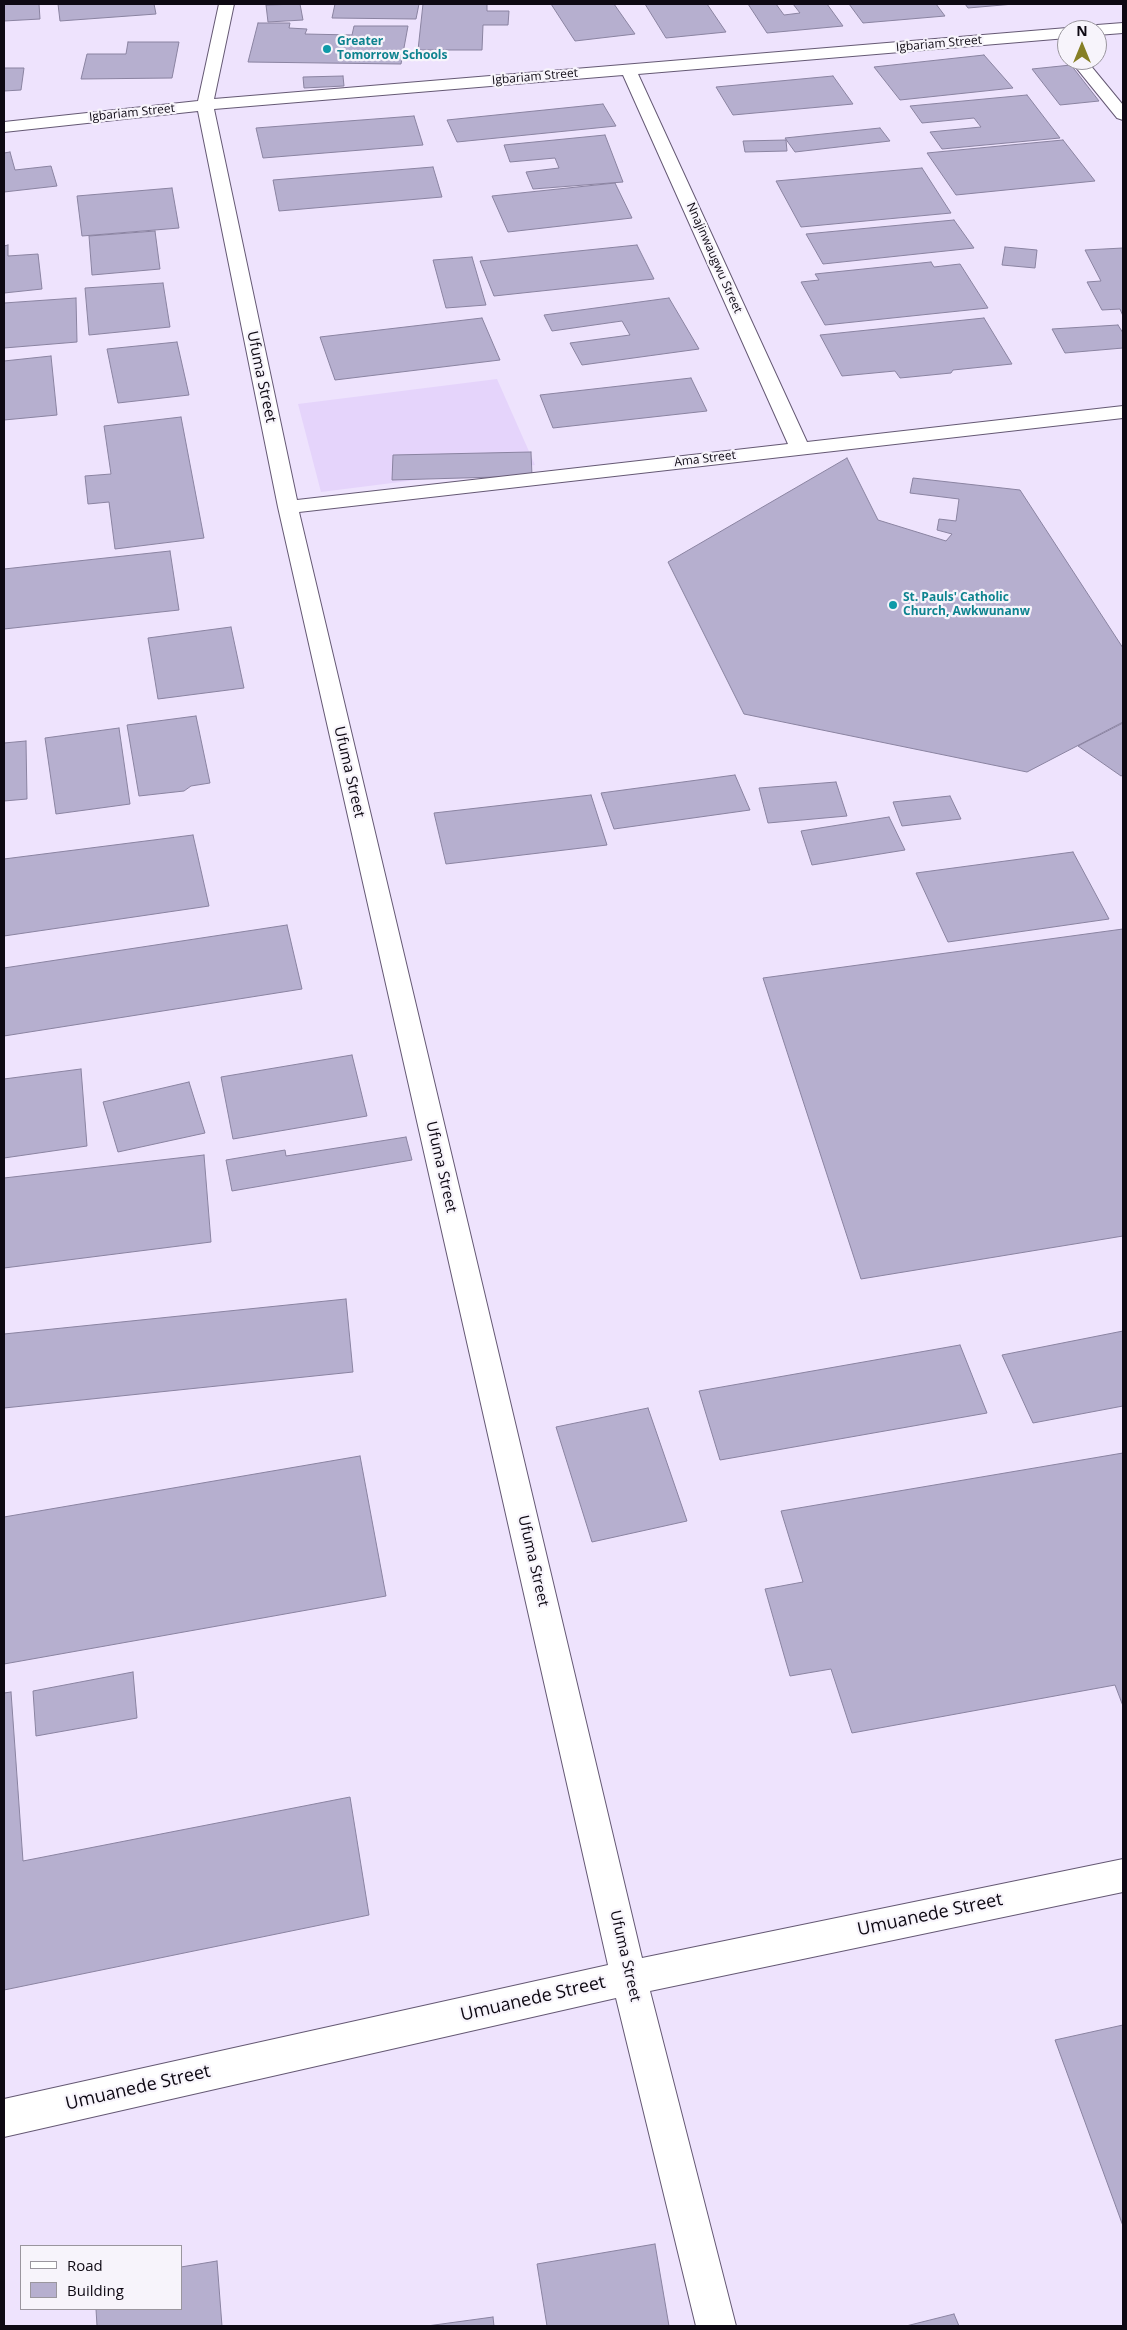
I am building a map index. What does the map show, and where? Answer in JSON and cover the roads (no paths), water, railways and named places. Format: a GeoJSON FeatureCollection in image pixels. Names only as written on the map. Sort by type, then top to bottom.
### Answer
{"type":"FeatureCollection","features":[{"type":"Feature","properties":{"kind":"street","name":"Ufuma Street"},"geometry":{"type":"LineString","coordinates":[[226,4],[205,105],[288,507],[629,1978],[716,2326]]}},
{"type":"Feature","properties":{"kind":"street"},"geometry":{"type":"LineString","coordinates":[[1107,29],[1123,28]]}},
{"type":"Feature","properties":{"kind":"street","name":"Igbariam Street"},"geometry":{"type":"LineString","coordinates":[[4,127],[205,105],[628,69],[1057,38]]}},
{"type":"Feature","properties":{"kind":"street","name":"Nnajinwaugwu Street"},"geometry":{"type":"LineString","coordinates":[[628,69],[800,448]]}},
{"type":"Feature","properties":{"kind":"street"},"geometry":{"type":"LineString","coordinates":[[1086,70],[1123,115]]}},
{"type":"Feature","properties":{"kind":"street","name":"Ama Street"},"geometry":{"type":"LineString","coordinates":[[288,507],[1123,412]]}},
{"type":"Feature","properties":{"kind":"street","name":"Umuanede Street"},"geometry":{"type":"LineString","coordinates":[[4,2118],[629,1978],[1123,1875]]}},
{"type":"Feature","properties":{"kind":"place","name":"Greater Tomorrow Schools"},"geometry":{"type":"Point","coordinates":[327,49]}},
{"type":"Feature","properties":{"kind":"place","name":"St. Pauls' Catholic Church, Awkwunanw"},"geometry":{"type":"Point","coordinates":[893,605]}}]}
